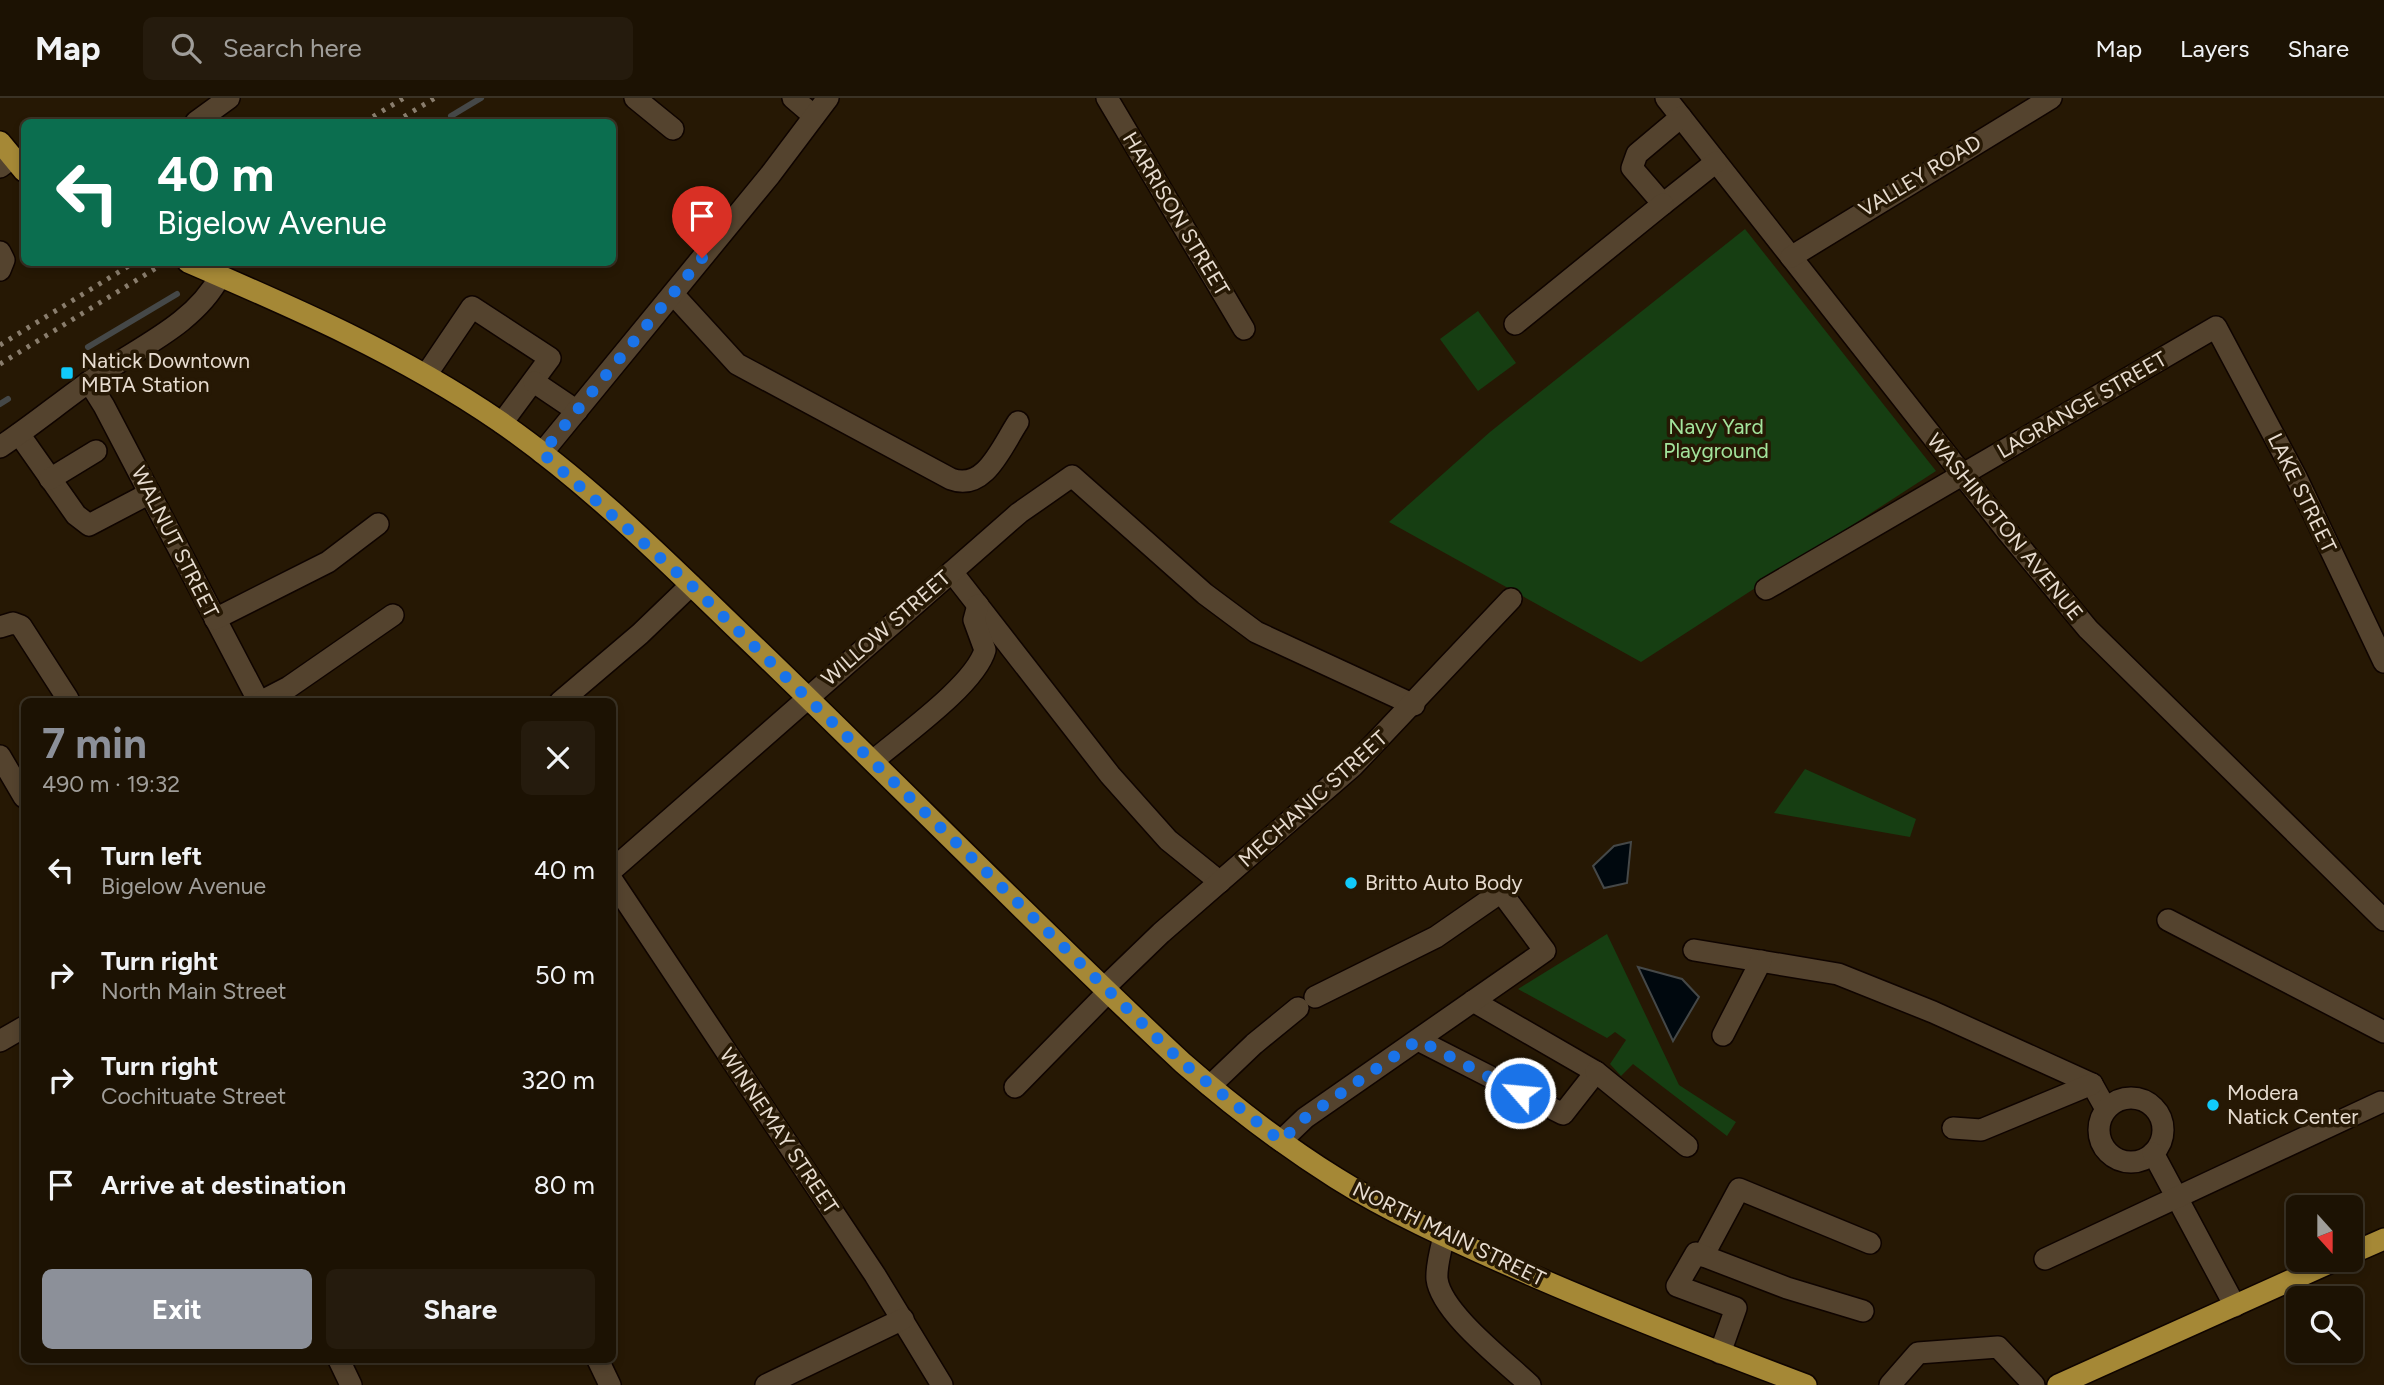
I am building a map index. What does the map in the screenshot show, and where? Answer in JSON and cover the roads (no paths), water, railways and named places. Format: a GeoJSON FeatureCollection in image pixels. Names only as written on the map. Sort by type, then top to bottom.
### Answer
{"type":"FeatureCollection","features":[{"type":"Feature","properties":{"kind":"main road","name":"NORTH MAIN STREET"},"geometry":{"type":"LineString","coordinates":[[197,266],[348,332],[426,375],[502,423],[542,453],[691,585],[1106,990],[1210,1086],[1281,1141],[1363,1194],[1444,1236],[1607,1308],[1806,1385]]}},
{"type":"Feature","properties":{"kind":"main road"},"geometry":{"type":"LineString","coordinates":[[2363,1248],[2384,1239]]}},
{"type":"Feature","properties":{"kind":"main road"},"geometry":{"type":"LineString","coordinates":[[2058,1385],[2310,1272]]}},
{"type":"Feature","properties":{"kind":"street"},"geometry":{"type":"LineString","coordinates":[[200,119],[229,98]]}},
{"type":"Feature","properties":{"kind":"street"},"geometry":{"type":"LineString","coordinates":[[635,98],[673,129]]}},
{"type":"Feature","properties":{"kind":"street"},"geometry":{"type":"LineString","coordinates":[[793,98],[814,116]]}},
{"type":"Feature","properties":{"kind":"street"},"geometry":{"type":"LineString","coordinates":[[542,453],[770,175],[828,98]]}},
{"type":"Feature","properties":{"kind":"street","name":"HARRISON STREET"},"geometry":{"type":"LineString","coordinates":[[1107,98],[1244,329]]}},
{"type":"Feature","properties":{"kind":"street","name":"WASHINGTON AVENUE"},"geometry":{"type":"LineString","coordinates":[[1666,98],[2088,629],[2384,920]]}},
{"type":"Feature","properties":{"kind":"street","name":"VALLEY ROAD"},"geometry":{"type":"LineString","coordinates":[[1791,257],[2051,98]]}},
{"type":"Feature","properties":{"kind":"street"},"geometry":{"type":"LineString","coordinates":[[1663,204],[1632,168],[1637,154],[1681,117]]}},
{"type":"Feature","properties":{"kind":"street"},"geometry":{"type":"LineString","coordinates":[[1515,324],[1716,162]]}},
{"type":"Feature","properties":{"kind":"street"},"geometry":{"type":"LineString","coordinates":[[0,252],[4,260],[0,270]]}},
{"type":"Feature","properties":{"kind":"street"},"geometry":{"type":"LineString","coordinates":[[0,447],[198,308],[215,274]]}},
{"type":"Feature","properties":{"kind":"street"},"geometry":{"type":"LineString","coordinates":[[673,294],[737,364],[964,484],[979,479],[1018,422]]}},
{"type":"Feature","properties":{"kind":"street"},"geometry":{"type":"LineString","coordinates":[[426,375],[472,307],[551,358],[502,423]]}},
{"type":"Feature","properties":{"kind":"street","name":"LAGRANGE STREET"},"geometry":{"type":"LineString","coordinates":[[1766,589],[2216,327]]}},
{"type":"Feature","properties":{"kind":"street","name":"LAKE STREET"},"geometry":{"type":"LineString","coordinates":[[2216,327],[2297,479],[2384,662]]}},
{"type":"Feature","properties":{"kind":"street","name":"WALNUT STREET"},"geometry":{"type":"LineString","coordinates":[[89,382],[258,698]]}},
{"type":"Feature","properties":{"kind":"street"},"geometry":{"type":"LineString","coordinates":[[534,382],[577,411]]}},
{"type":"Feature","properties":{"kind":"street"},"geometry":{"type":"LineString","coordinates":[[19,434],[76,515],[89,525],[150,494]]}},
{"type":"Feature","properties":{"kind":"street"},"geometry":{"type":"LineString","coordinates":[[50,479],[96,451]]}},
{"type":"Feature","properties":{"kind":"street","name":"WILLOW STREET"},"geometry":{"type":"LineString","coordinates":[[616,866],[807,696],[1019,513],[1072,476],[1205,594],[1256,632],[1414,705]]}},
{"type":"Feature","properties":{"kind":"street"},"geometry":{"type":"LineString","coordinates":[[215,619],[328,562],[378,524]]}},
{"type":"Feature","properties":{"kind":"street"},"geometry":{"type":"LineString","coordinates":[[952,572],[1110,775],[1168,840],[1220,882]]}},
{"type":"Feature","properties":{"kind":"street"},"geometry":{"type":"LineString","coordinates":[[565,698],[640,634],[691,585]]}},
{"type":"Feature","properties":{"kind":"street","name":"MECHANIC STREET"},"geometry":{"type":"LineString","coordinates":[[1015,1087],[1106,990],[1220,882],[1329,788],[1414,705],[1511,599]]}},
{"type":"Feature","properties":{"kind":"street"},"geometry":{"type":"LineString","coordinates":[[873,761],[960,686],[978,667],[985,650],[974,620],[978,605]]}},
{"type":"Feature","properties":{"kind":"street"},"geometry":{"type":"LineString","coordinates":[[268,698],[289,687],[393,615]]}},
{"type":"Feature","properties":{"kind":"street"},"geometry":{"type":"LineString","coordinates":[[0,627],[13,623],[21,626],[67,698]]}},
{"type":"Feature","properties":{"kind":"street"},"geometry":{"type":"LineString","coordinates":[[0,756],[21,792]]}},
{"type":"Feature","properties":{"kind":"street","name":"WINNEMAY STREET"},"geometry":{"type":"LineString","coordinates":[[616,886],[902,1319],[942,1385]]}},
{"type":"Feature","properties":{"kind":"street"},"geometry":{"type":"LineString","coordinates":[[1210,1086],[1254,1044],[1307,1003],[1436,937],[1501,892],[1545,951],[1305,1118],[1281,1141]]}},
{"type":"Feature","properties":{"kind":"street"},"geometry":{"type":"LineString","coordinates":[[2168,920],[2384,1032]]}},
{"type":"Feature","properties":{"kind":"street"},"geometry":{"type":"LineString","coordinates":[[1694,950],[1838,974],[1933,1012],[2091,1084],[2106,1109]]}},
{"type":"Feature","properties":{"kind":"street"},"geometry":{"type":"LineString","coordinates":[[1723,1035],[1760,961]]}},
{"type":"Feature","properties":{"kind":"street"},"geometry":{"type":"LineString","coordinates":[[1473,1001],[1596,1072],[1687,1146]]}},
{"type":"Feature","properties":{"kind":"street"},"geometry":{"type":"LineString","coordinates":[[0,1041],[21,1029]]}},
{"type":"Feature","properties":{"kind":"street"},"geometry":{"type":"LineString","coordinates":[[1418,1040],[1563,1114],[1596,1072]]}},
{"type":"Feature","properties":{"kind":"street"},"geometry":{"type":"LineString","coordinates":[[1953,1128],[1981,1130],[2091,1084]]}},
{"type":"Feature","properties":{"kind":"street"},"geometry":{"type":"LineString","coordinates":[[2123,1098],[2134,1098],[2153,1106],[2163,1124],[2163,1135],[2153,1153],[2133,1162],[2112,1156],[2100,1138],[2099,1127],[2106,1109],[2123,1098]]}},
{"type":"Feature","properties":{"kind":"street"},"geometry":{"type":"LineString","coordinates":[[2045,1259],[2381,1102]]}},
{"type":"Feature","properties":{"kind":"street"},"geometry":{"type":"LineString","coordinates":[[2153,1153],[2235,1306]]}},
{"type":"Feature","properties":{"kind":"street"},"geometry":{"type":"LineString","coordinates":[[1703,1256],[1739,1189],[1870,1243]]}},
{"type":"Feature","properties":{"kind":"street"},"geometry":{"type":"LineString","coordinates":[[1444,1236],[1437,1279],[1443,1297],[1453,1311],[1531,1385]]}},
{"type":"Feature","properties":{"kind":"street"},"geometry":{"type":"LineString","coordinates":[[1720,1353],[1736,1308],[1677,1286],[1696,1253],[1787,1288],[1863,1311]]}},
{"type":"Feature","properties":{"kind":"street"},"geometry":{"type":"LineString","coordinates":[[766,1385],[902,1319]]}},
{"type":"Feature","properties":{"kind":"street"},"geometry":{"type":"LineString","coordinates":[[1890,1385],[1918,1353],[1998,1347],[2034,1385]]}},
{"type":"Feature","properties":{"kind":"street"},"geometry":{"type":"LineString","coordinates":[[340,1363],[351,1385]]}},
{"type":"Feature","properties":{"kind":"street"},"geometry":{"type":"LineString","coordinates":[[599,1363],[610,1385]]}},
{"type":"Feature","properties":{"kind":"waterway"},"geometry":{"type":"LineString","coordinates":[[451,116],[481,98]]}},
{"type":"Feature","properties":{"kind":"waterway"},"geometry":{"type":"LineString","coordinates":[[88,347],[177,294]]}},
{"type":"Feature","properties":{"kind":"waterway"},"geometry":{"type":"LineString","coordinates":[[0,404],[8,399]]}},
{"type":"Feature","properties":{"kind":"railway"},"geometry":{"type":"LineString","coordinates":[[369,119],[404,98]]}},
{"type":"Feature","properties":{"kind":"railway"},"geometry":{"type":"LineString","coordinates":[[400,119],[435,98]]}},
{"type":"Feature","properties":{"kind":"railway"},"geometry":{"type":"LineString","coordinates":[[0,345],[128,266]]}},
{"type":"Feature","properties":{"kind":"railway"},"geometry":{"type":"LineString","coordinates":[[0,364],[159,266]]}},
{"type":"Feature","properties":{"kind":"place","name":"Natick Downtown MBTA Station"},"geometry":{"type":"Point","coordinates":[67,373]}},
{"type":"Feature","properties":{"kind":"place","name":"Britto Auto Body"},"geometry":{"type":"Point","coordinates":[1351,883]}},
{"type":"Feature","properties":{"kind":"place","name":"Modera Natick Center"},"geometry":{"type":"Point","coordinates":[2213,1105]}},
{"type":"Feature","properties":{"kind":"park label","name":"Navy Yard Playground"},"geometry":{"type":"Point","coordinates":[1716,439]}}]}
